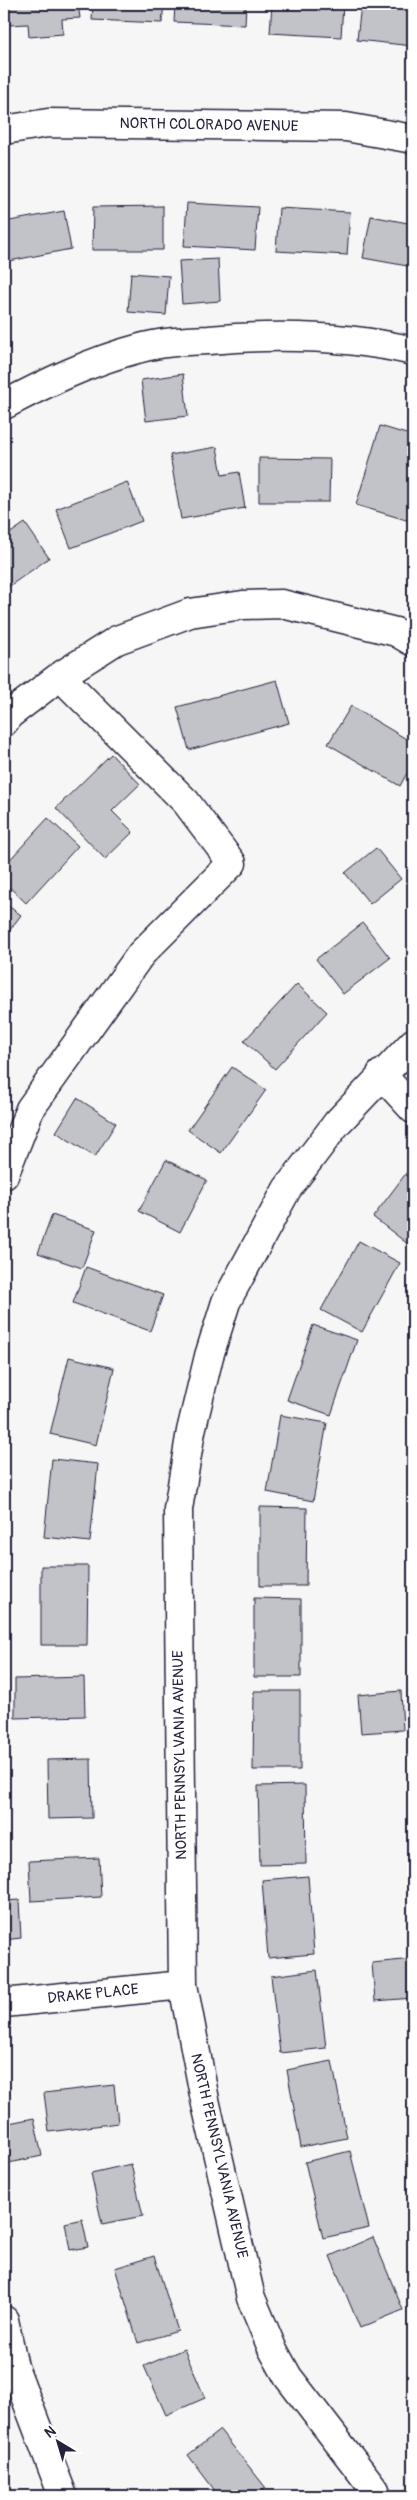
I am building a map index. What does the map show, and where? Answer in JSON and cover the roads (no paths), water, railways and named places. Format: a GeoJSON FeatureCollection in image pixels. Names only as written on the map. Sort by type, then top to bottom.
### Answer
{"type":"FeatureCollection","features":[{"type":"Feature","properties":{"kind":"street","name":"NORTH COLORADO AVENUE"},"geometry":{"type":"LineString","coordinates":[[4,130],[48,123],[336,127],[413,139]]}},
{"type":"Feature","properties":{"kind":"street"},"geometry":{"type":"LineString","coordinates":[[4,405],[53,379],[137,348],[177,342],[293,336],[379,343],[413,351]]}},
{"type":"Feature","properties":{"kind":"street"},"geometry":{"type":"LineString","coordinates":[[5,716],[60,676],[117,640],[190,613],[243,605],[282,604],[396,632],[413,642]]}},
{"type":"Feature","properties":{"kind":"street"},"geometry":{"type":"LineString","coordinates":[[4,1175],[30,1109],[141,954],[232,863],[186,802],[60,676]]}},
{"type":"Feature","properties":{"kind":"street","name":"NORTH PENNSYLVANIA AVENUE"},"geometry":{"type":"LineString","coordinates":[[376,2493],[288,2377],[272,2348],[251,2298],[205,2100],[183,1985],[178,1509],[191,1431],[209,1356],[226,1302],[288,1189],[337,1123],[413,1042]]}},
{"type":"Feature","properties":{"kind":"street"},"geometry":{"type":"LineString","coordinates":[[382,1074],[413,1109]]}},
{"type":"Feature","properties":{"kind":"street","name":"DRAKE PLACE"},"geometry":{"type":"LineString","coordinates":[[4,2003],[183,1985]]}},
{"type":"Feature","properties":{"kind":"street"},"geometry":{"type":"LineString","coordinates":[[4,2320],[14,2367],[63,2496]]}}]}
